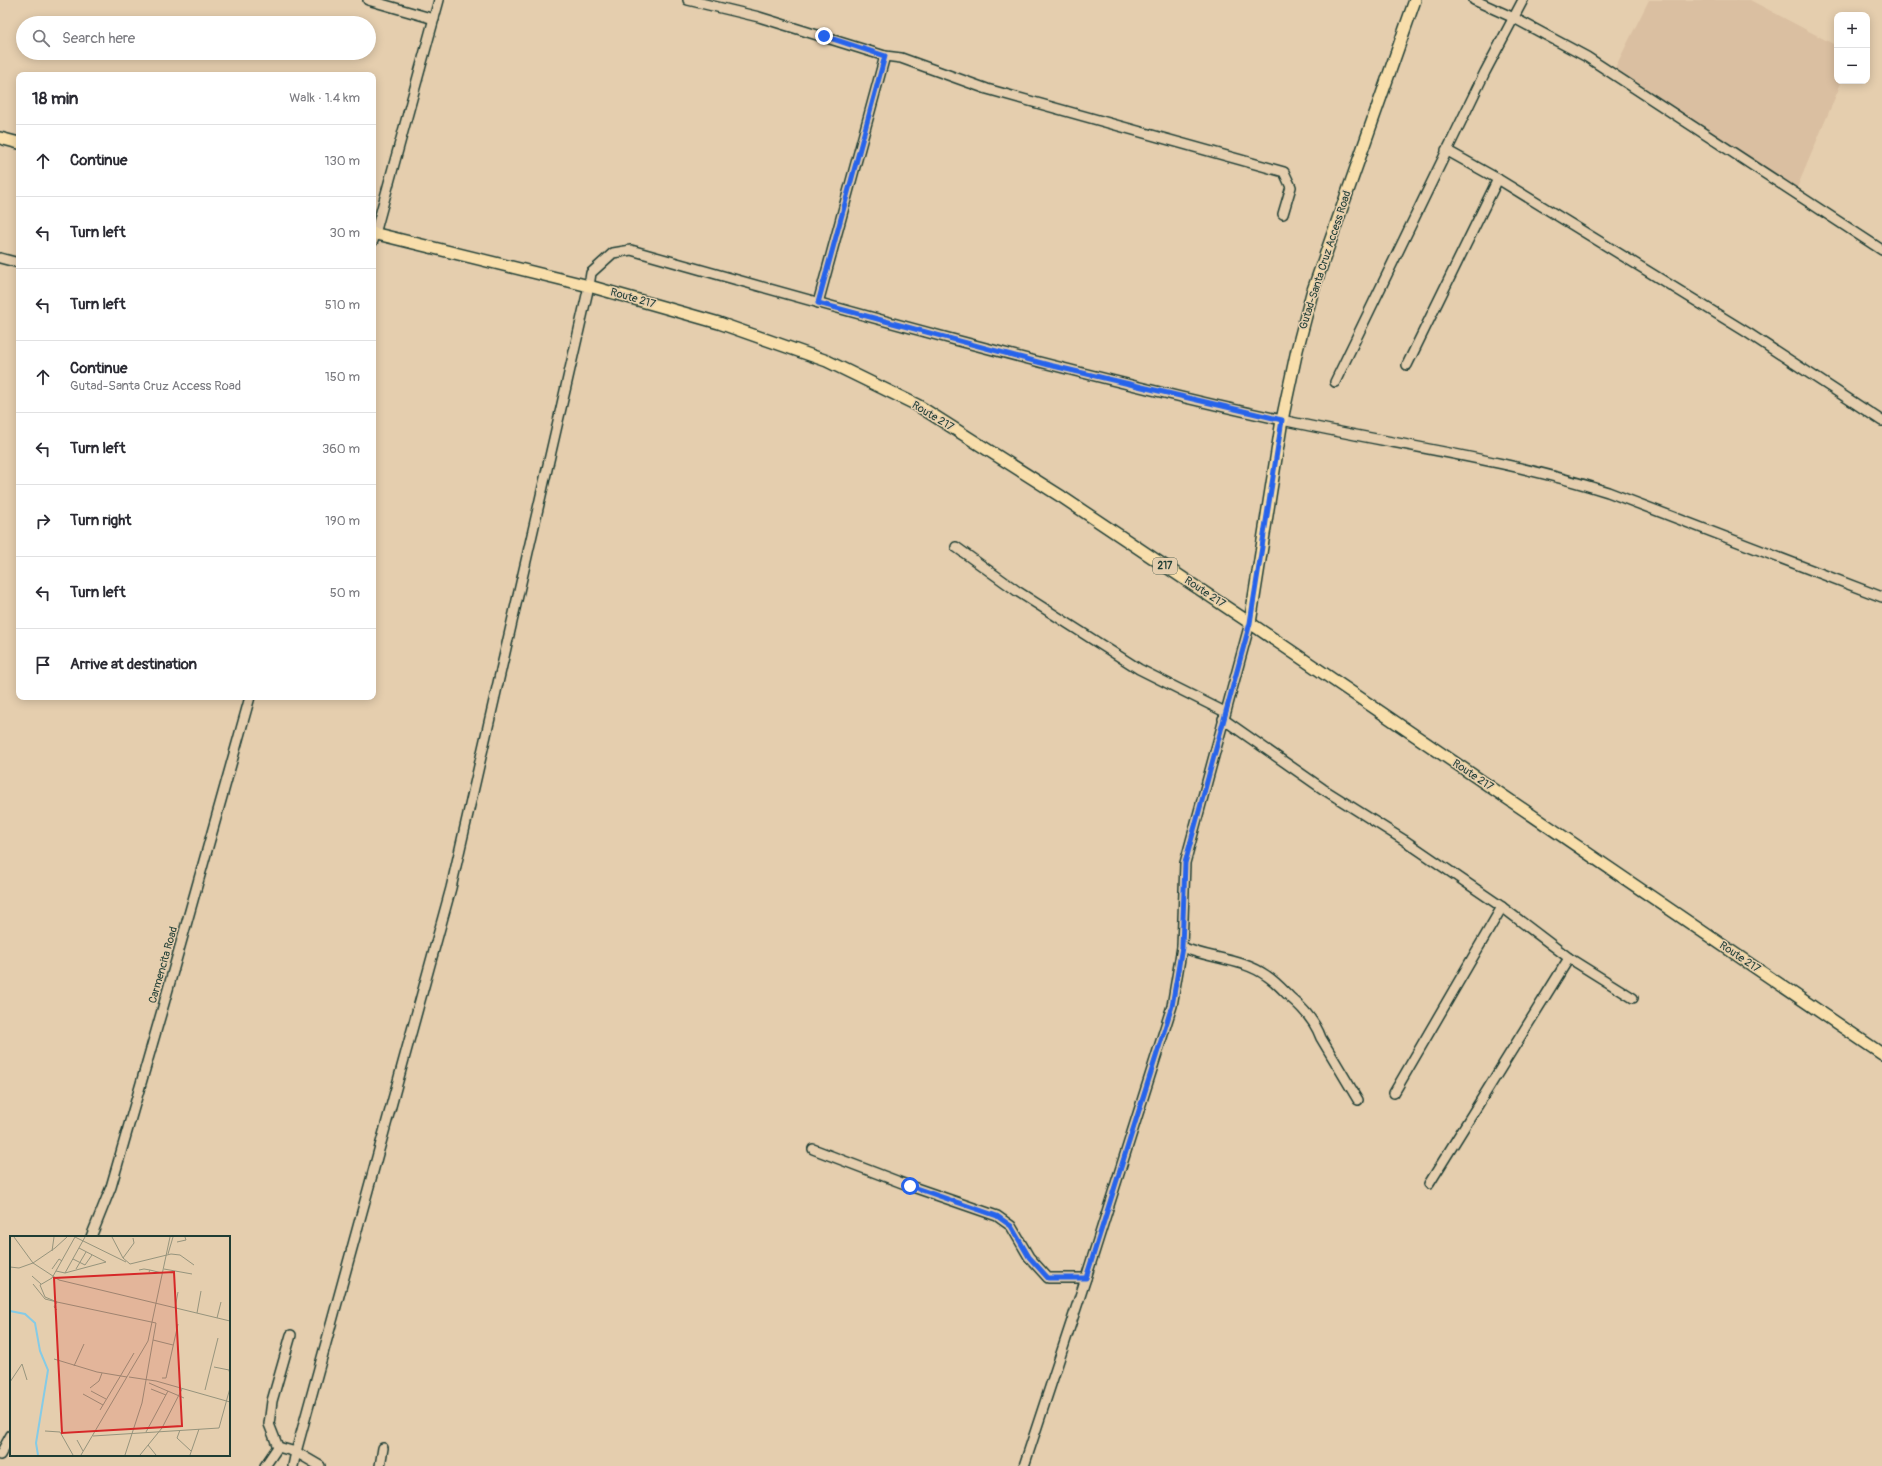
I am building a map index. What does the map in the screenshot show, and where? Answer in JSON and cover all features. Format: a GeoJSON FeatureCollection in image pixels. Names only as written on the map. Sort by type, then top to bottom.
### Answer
{"type":"FeatureCollection","features":[{"type":"Feature","properties":{"kind":"main road","name":"Gutad-Santa Cruz Access Road"},"geometry":{"type":"LineString","coordinates":[[1250,623],[1282,420],[1297,350],[1312,293],[1415,0]]}},
{"type":"Feature","properties":{"kind":"main road"},"geometry":{"type":"LineString","coordinates":[[1,141],[16,143]]}},
{"type":"Feature","properties":{"kind":"main road","name":"Route 217"},"geometry":{"type":"LineString","coordinates":[[376,236],[589,286],[719,322],[826,360],[917,405],[1062,497],[1250,623],[1882,1054]]}},
{"type":"Feature","properties":{"kind":"street"},"geometry":{"type":"LineString","coordinates":[[368,0],[434,19]]}},
{"type":"Feature","properties":{"kind":"street"},"geometry":{"type":"LineString","coordinates":[[376,229],[439,0]]}},
{"type":"Feature","properties":{"kind":"street"},"geometry":{"type":"LineString","coordinates":[[688,0],[773,21],[885,56],[901,58],[987,88],[1284,172],[1291,187],[1283,214]]}},
{"type":"Feature","properties":{"kind":"street"},"geometry":{"type":"LineString","coordinates":[[1474,0],[1514,18],[1587,57],[1882,250]]}},
{"type":"Feature","properties":{"kind":"street"},"geometry":{"type":"LineString","coordinates":[[1335,382],[1446,150],[1523,0]]}},
{"type":"Feature","properties":{"kind":"street"},"geometry":{"type":"LineString","coordinates":[[818,303],[885,56]]}},
{"type":"Feature","properties":{"kind":"street"},"geometry":{"type":"LineString","coordinates":[[1446,150],[1498,179],[1748,333],[1882,421]]}},
{"type":"Feature","properties":{"kind":"street"},"geometry":{"type":"LineString","coordinates":[[1407,365],[1498,179]]}},
{"type":"Feature","properties":{"kind":"street"},"geometry":{"type":"LineString","coordinates":[[292,1466],[451,888],[591,274],[613,253],[631,250],[818,303],[1049,365],[1282,420],[1519,467],[1576,482],[1608,492],[1882,597]]}},
{"type":"Feature","properties":{"kind":"street"},"geometry":{"type":"LineString","coordinates":[[0,258],[16,263]]}},
{"type":"Feature","properties":{"kind":"street"},"geometry":{"type":"LineString","coordinates":[[956,547],[1017,591],[1139,669],[1224,716],[1323,788],[1404,840],[1502,907],[1569,958],[1633,998]]}},
{"type":"Feature","properties":{"kind":"street"},"geometry":{"type":"LineString","coordinates":[[1024,1466],[1086,1278],[1172,1006],[1182,947],[1185,863],[1250,623]]}},
{"type":"Feature","properties":{"kind":"street","name":"Carmencita Road"},"geometry":{"type":"LineString","coordinates":[[91,1236],[113,1180],[164,1008],[249,700]]}},
{"type":"Feature","properties":{"kind":"street"},"geometry":{"type":"LineString","coordinates":[[1394,1094],[1502,907]]}},
{"type":"Feature","properties":{"kind":"street"},"geometry":{"type":"LineString","coordinates":[[1182,947],[1196,953],[1243,964],[1267,975],[1310,1017],[1358,1100]]}},
{"type":"Feature","properties":{"kind":"street"},"geometry":{"type":"LineString","coordinates":[[1428,1184],[1569,958]]}},
{"type":"Feature","properties":{"kind":"street"},"geometry":{"type":"LineString","coordinates":[[813,1149],[910,1186],[997,1216],[1011,1226],[1029,1257],[1048,1278],[1086,1278]]}},
{"type":"Feature","properties":{"kind":"street"},"geometry":{"type":"LineString","coordinates":[[291,1335],[272,1401],[269,1424],[278,1446],[296,1452],[320,1466]]}},
{"type":"Feature","properties":{"kind":"street"},"geometry":{"type":"LineString","coordinates":[[0,1455],[10,1437]]}},
{"type":"Feature","properties":{"kind":"street"},"geometry":{"type":"LineString","coordinates":[[265,1466],[278,1446]]}},
{"type":"Feature","properties":{"kind":"street"},"geometry":{"type":"LineString","coordinates":[[380,1466],[382,1448]]}},
{"type":"Feature","properties":{"kind":"shaded area"},"geometry":{"type":"Polygon","coordinates":[[[1649,0],[1750,0],[1834,44],[1834,84],[1841,84],[1796,190],[1615,68],[1649,0]]]}},
{"type":"Feature","properties":{"kind":"route"},"geometry":{"type":"LineString","coordinates":[[824,36],[885,56],[818,303],[1049,365],[1282,420],[1250,623],[1185,863],[1182,947],[1172,1006],[1086,1278],[1048,1278],[1029,1257],[1011,1226],[997,1216],[910,1186]]}}]}
